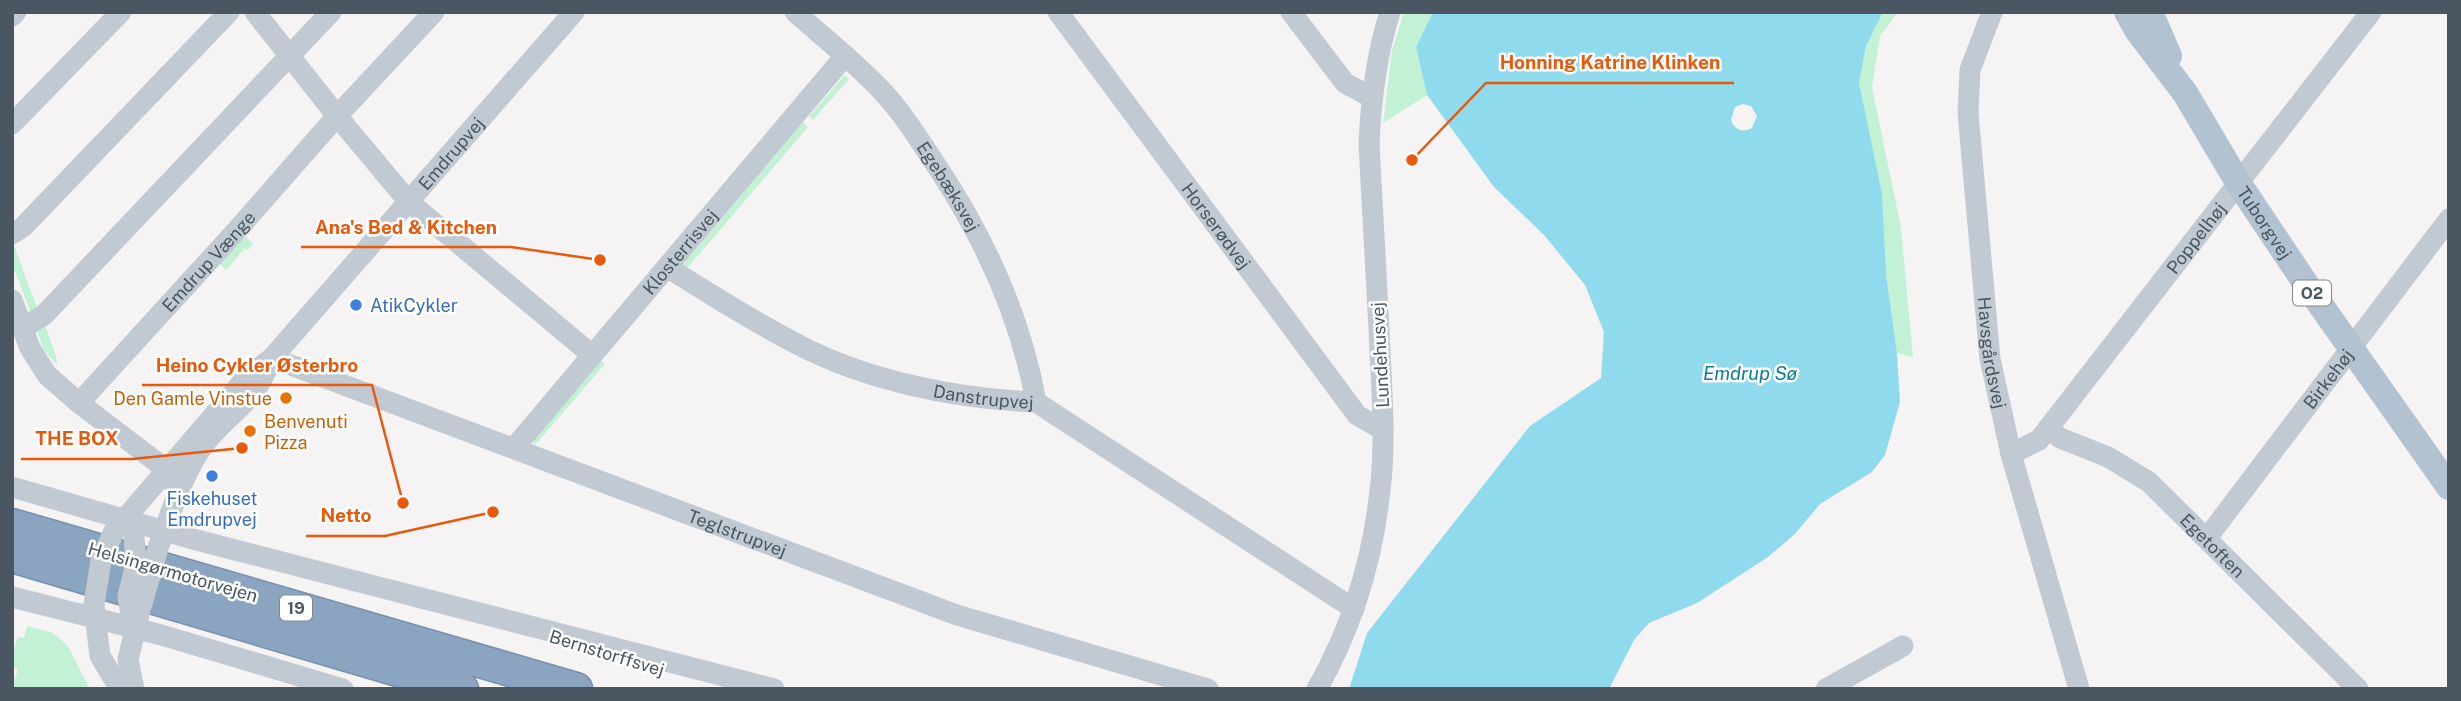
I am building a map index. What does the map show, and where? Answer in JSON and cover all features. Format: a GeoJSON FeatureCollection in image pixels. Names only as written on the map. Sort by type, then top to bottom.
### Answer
{"type":"FeatureCollection","features":[{"type":"Feature","properties":{"kind":"highway","name":"Helsingørmotorvejen"},"geometry":{"type":"LineString","coordinates":[[13,533],[365,660],[462,689]]}},
{"type":"Feature","properties":{"kind":"highway","name":"Helsingørmotorvejen"},"geometry":{"type":"LineString","coordinates":[[13,533],[576,689]]}},
{"type":"Feature","properties":{"kind":"highway"},"geometry":{"type":"LineString","coordinates":[[365,660],[432,689]]}},
{"type":"Feature","properties":{"kind":"main road","name":"Tuborgvej"},"geometry":{"type":"LineString","coordinates":[[2127,12],[2137,30],[2185,93],[2239,184],[2449,487]]}},
{"type":"Feature","properties":{"kind":"main road","name":"Tuborgvej"},"geometry":{"type":"LineString","coordinates":[[2150,12],[2185,93]]}},
{"type":"Feature","properties":{"kind":"street"},"geometry":{"type":"LineString","coordinates":[[12,124],[121,12]]}},
{"type":"Feature","properties":{"kind":"street"},"geometry":{"type":"LineString","coordinates":[[12,234],[23,226],[229,12]]}},
{"type":"Feature","properties":{"kind":"street"},"geometry":{"type":"LineString","coordinates":[[255,12],[337,117],[409,202],[592,355]]}},
{"type":"Feature","properties":{"kind":"street"},"geometry":{"type":"LineString","coordinates":[[23,328],[44,315],[331,12]]}},
{"type":"Feature","properties":{"kind":"street","name":"Emdrup Vænge"},"geometry":{"type":"LineString","coordinates":[[79,403],[434,12]]}},
{"type":"Feature","properties":{"kind":"street","name":"Emdrupvej"},"geometry":{"type":"LineString","coordinates":[[120,689],[100,656],[94,611],[101,561],[167,470],[247,377],[272,358],[574,12]]}},
{"type":"Feature","properties":{"kind":"street","name":"Egebæksvej"},"geometry":{"type":"LineString","coordinates":[[795,12],[884,92],[956,194],[985,246],[1012,307],[1030,367],[1036,402]]}},
{"type":"Feature","properties":{"kind":"street","name":"Horserødvej"},"geometry":{"type":"LineString","coordinates":[[1058,12],[1357,415],[1383,430]]}},
{"type":"Feature","properties":{"kind":"street"},"geometry":{"type":"LineString","coordinates":[[1291,12],[1345,83],[1371,97]]}},
{"type":"Feature","properties":{"kind":"street","name":"Lundehusvej"},"geometry":{"type":"LineString","coordinates":[[1317,689],[1332,662],[1354,609],[1380,498],[1383,430],[1369,144],[1371,97],[1380,45],[1390,12]]}},
{"type":"Feature","properties":{"kind":"street","name":"Havsgårdsvej"},"geometry":{"type":"LineString","coordinates":[[1992,12],[1970,69],[1968,113],[1990,359],[2011,454],[2079,689]]}},
{"type":"Feature","properties":{"kind":"street","name":"Poppelhøj"},"geometry":{"type":"LineString","coordinates":[[2011,454],[2032,444],[2048,428],[2371,12]]}},
{"type":"Feature","properties":{"kind":"street","name":"Klosterrisvej"},"geometry":{"type":"LineString","coordinates":[[514,448],[845,56]]}},
{"type":"Feature","properties":{"kind":"street","name":"Birkehøj"},"geometry":{"type":"LineString","coordinates":[[2207,538],[2449,219]]}},
{"type":"Feature","properties":{"kind":"street","name":"Danstrupvej"},"geometry":{"type":"LineString","coordinates":[[667,267],[799,345],[873,375],[923,388],[996,401],[1036,402],[1354,609]]}},
{"type":"Feature","properties":{"kind":"street"},"geometry":{"type":"LineString","coordinates":[[12,300],[30,348],[47,375],[167,470],[179,494]]}},
{"type":"Feature","properties":{"kind":"street","name":"Emdrupvej"},"geometry":{"type":"LineString","coordinates":[[134,619],[179,494],[203,446],[258,386],[272,358]]}},
{"type":"Feature","properties":{"kind":"street","name":"Teglstrupvej"},"geometry":{"type":"LineString","coordinates":[[272,358],[957,615],[1208,689]]}},
{"type":"Feature","properties":{"kind":"street","name":"Egetoften"},"geometry":{"type":"LineString","coordinates":[[2048,428],[2060,439],[2108,457],[2149,482],[2358,689]]}},
{"type":"Feature","properties":{"kind":"street"},"geometry":{"type":"LineString","coordinates":[[12,487],[123,529],[488,616],[774,689]]}},
{"type":"Feature","properties":{"kind":"street"},"geometry":{"type":"LineString","coordinates":[[123,529],[136,564],[128,596],[134,619],[128,660],[134,689]]}},
{"type":"Feature","properties":{"kind":"street"},"geometry":{"type":"LineString","coordinates":[[12,597],[134,619],[343,689]]}},
{"type":"Feature","properties":{"kind":"street","name":"Bernstorffsvej"},"geometry":{"type":"LineString","coordinates":[[488,616],[725,689]]}},
{"type":"Feature","properties":{"kind":"street"},"geometry":{"type":"LineString","coordinates":[[1826,689],[1903,646]]}},
{"type":"Feature","properties":{"kind":"green space"},"geometry":{"type":"Polygon","coordinates":[[[1404,12],[1433,12],[1416,47],[1427,95],[1383,123],[1392,51],[1404,12]]]}},
{"type":"Feature","properties":{"kind":"green space"},"geometry":{"type":"Polygon","coordinates":[[[1883,12],[1898,12],[1880,36],[1872,87],[1901,228],[1913,357],[1897,353],[1859,83],[1866,46],[1883,12]]]}},
{"type":"Feature","properties":{"kind":"green space"},"geometry":{"type":"Polygon","coordinates":[[[845,75],[849,79],[813,120],[809,116],[845,75]]]}},
{"type":"Feature","properties":{"kind":"green space"},"geometry":{"type":"Polygon","coordinates":[[[803,122],[808,127],[684,272],[682,266],[803,122]]]}},
{"type":"Feature","properties":{"kind":"green space"},"geometry":{"type":"Polygon","coordinates":[[[242,233],[253,244],[248,250],[245,248],[226,270],[217,261],[242,233]]]}},
{"type":"Feature","properties":{"kind":"green space"},"geometry":{"type":"Polygon","coordinates":[[[12,240],[39,313],[31,313],[12,264],[12,240]]]}},
{"type":"Feature","properties":{"kind":"green space"},"geometry":{"type":"Polygon","coordinates":[[[44,323],[57,365],[44,350],[36,328],[44,323]]]}},
{"type":"Feature","properties":{"kind":"green space"},"geometry":{"type":"Polygon","coordinates":[[[600,360],[605,364],[535,445],[535,437],[600,360]]]}},
{"type":"Feature","properties":{"kind":"green space"},"geometry":{"type":"Polygon","coordinates":[[[27,626],[53,633],[67,645],[90,689],[12,689],[18,669],[12,667],[12,649],[18,637],[24,638],[27,626]]]}},
{"type":"Feature","properties":{"kind":"water","name":"Emdrup Sø"},"geometry":{"type":"Polygon","coordinates":[[[1433,12],[1883,12],[1866,46],[1859,83],[1882,194],[1886,274],[1897,353],[1900,402],[1885,455],[1872,472],[1820,504],[1795,534],[1768,557],[1697,603],[1649,623],[1634,640],[1609,689],[1349,689],[1367,633],[1530,426],[1601,378],[1604,332],[1585,285],[1544,235],[1494,187],[1427,95],[1416,47],[1433,12]],[[1743,104],[1735,107],[1731,120],[1739,130],[1752,128],[1757,116],[1751,106],[1743,104]]]}},
{"type":"Feature","properties":{"kind":"place","name":"Honning Katrine Klinken"},"geometry":{"type":"Point","coordinates":[1412,160]}},
{"type":"Feature","properties":{"kind":"place","name":"Ana's Bed & Kitchen"},"geometry":{"type":"Point","coordinates":[600,260]}},
{"type":"Feature","properties":{"kind":"place","name":"AtikCykler"},"geometry":{"type":"Point","coordinates":[356,305]}},
{"type":"Feature","properties":{"kind":"place","name":"Den Gamle Vinstue"},"geometry":{"type":"Point","coordinates":[286,398]}},
{"type":"Feature","properties":{"kind":"place","name":"Benvenuti Pizza"},"geometry":{"type":"Point","coordinates":[250,431]}},
{"type":"Feature","properties":{"kind":"place","name":"THE BOX"},"geometry":{"type":"Point","coordinates":[242,448]}},
{"type":"Feature","properties":{"kind":"place","name":"Fiskehuset Emdrupvej"},"geometry":{"type":"Point","coordinates":[212,476]}},
{"type":"Feature","properties":{"kind":"place","name":"Heino Cykler Østerbro"},"geometry":{"type":"Point","coordinates":[403,503]}},
{"type":"Feature","properties":{"kind":"place","name":"Netto"},"geometry":{"type":"Point","coordinates":[493,512]}}]}
